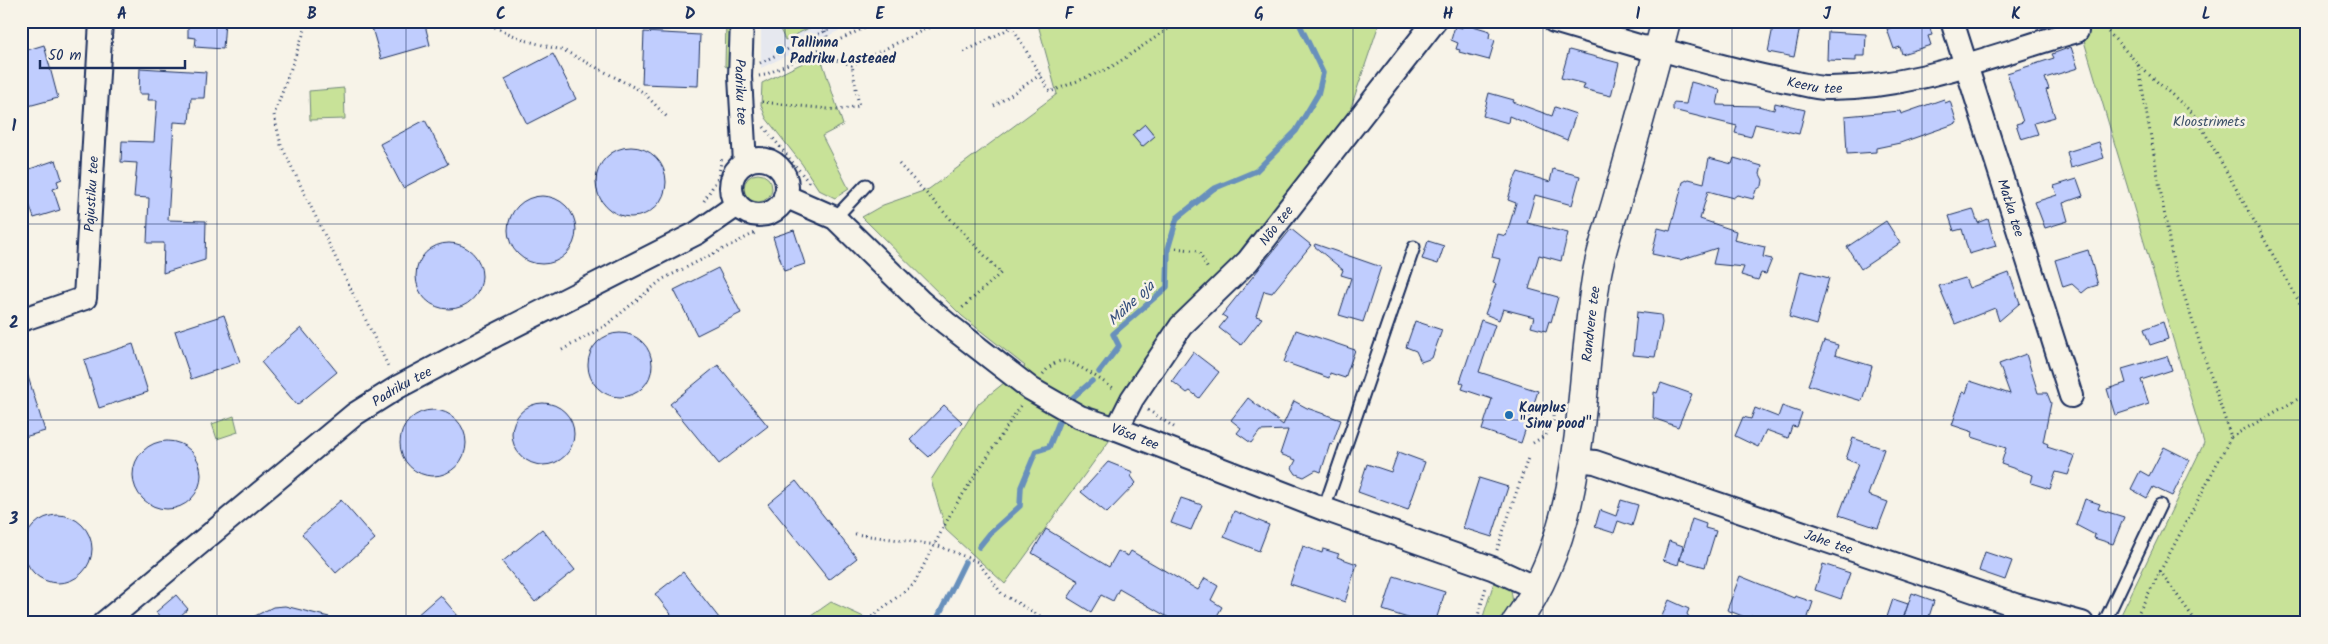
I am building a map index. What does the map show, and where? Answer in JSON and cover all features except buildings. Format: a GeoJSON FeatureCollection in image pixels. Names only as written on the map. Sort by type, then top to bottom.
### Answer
{"type":"FeatureCollection","features":[{"type":"Feature","properties":{"kind":"main road","name":"Randvere tee"},"geometry":{"type":"LineString","coordinates":[[1516,623],[1538,589],[1559,537],[1569,500],[1576,460],[1598,271],[1666,21]]}},
{"type":"Feature","properties":{"kind":"street","name":"Pajustiku tee"},"geometry":{"type":"LineString","coordinates":[[21,320],[85,298],[101,21]]}},
{"type":"Feature","properties":{"kind":"street","name":"Padriku tee"},"geometry":{"type":"LineString","coordinates":[[742,21],[748,71],[745,163]]}},
{"type":"Feature","properties":{"kind":"street","name":"Nõo tee"},"geometry":{"type":"LineString","coordinates":[[1117,429],[1132,399],[1181,326],[1248,260],[1435,21]]}},
{"type":"Feature","properties":{"kind":"street","name":"Keeru tee"},"geometry":{"type":"LineString","coordinates":[[1554,21],[1642,47],[1659,49],[1764,77],[1824,88],[1894,83],[1967,67],[2020,47],[2077,31]]}},
{"type":"Feature","properties":{"kind":"street","name":"Matka tee"},"geometry":{"type":"LineString","coordinates":[[1952,21],[2071,396]]}},
{"type":"Feature","properties":{"kind":"street"},"geometry":{"type":"LineString","coordinates":[[761,160],[776,166],[785,180],[785,196],[776,209],[762,215],[748,213],[737,205],[731,187],[738,169],[745,163],[761,160]]}},
{"type":"Feature","properties":{"kind":"street","name":"Võsa tee"},"geometry":{"type":"LineString","coordinates":[[785,196],[836,218],[921,302],[946,323],[1031,389],[1080,417],[1117,429],[1324,509],[1492,568],[1538,589]]}},
{"type":"Feature","properties":{"kind":"street","name":"Padriku tee"},"geometry":{"type":"LineString","coordinates":[[104,623],[355,414],[398,387],[697,234],[737,205]]}},
{"type":"Feature","properties":{"kind":"street","name":"Jahe tee"},"geometry":{"type":"LineString","coordinates":[[1576,460],[1595,462],[2015,605],[2082,623]]}},
{"type":"Feature","properties":{"kind":"lane"},"geometry":{"type":"LineString","coordinates":[[836,218],[866,185]]}},
{"type":"Feature","properties":{"kind":"lane"},"geometry":{"type":"LineString","coordinates":[[1324,509],[1414,247]]}},
{"type":"Feature","properties":{"kind":"lane"},"geometry":{"type":"LineString","coordinates":[[2104,623],[2160,505]]}},
{"type":"Feature","properties":{"kind":"path"},"geometry":{"type":"LineString","coordinates":[[308,21],[274,115],[281,145],[398,387]]}},
{"type":"Feature","properties":{"kind":"path"},"geometry":{"type":"LineString","coordinates":[[481,21],[524,40],[565,51],[643,92],[667,117]]}},
{"type":"Feature","properties":{"kind":"path"},"geometry":{"type":"LineString","coordinates":[[748,71],[845,21]]}},
{"type":"Feature","properties":{"kind":"path"},"geometry":{"type":"LineString","coordinates":[[748,71],[765,75],[879,21]]}},
{"type":"Feature","properties":{"kind":"path"},"geometry":{"type":"LineString","coordinates":[[812,53],[852,65],[942,21]]}},
{"type":"Feature","properties":{"kind":"path"},"geometry":{"type":"LineString","coordinates":[[1010,21],[1050,92],[1110,68],[1180,21]]}},
{"type":"Feature","properties":{"kind":"path"},"geometry":{"type":"LineString","coordinates":[[2098,21],[2138,64],[2196,115],[2302,307],[2307,312]]}},
{"type":"Feature","properties":{"kind":"path"},"geometry":{"type":"LineString","coordinates":[[964,52],[1012,26]]}},
{"type":"Feature","properties":{"kind":"path"},"geometry":{"type":"LineString","coordinates":[[825,31],[830,44]]}},
{"type":"Feature","properties":{"kind":"path"},"geometry":{"type":"LineString","coordinates":[[2138,64],[2173,262],[2231,437]]}},
{"type":"Feature","properties":{"kind":"path"},"geometry":{"type":"LineString","coordinates":[[759,108],[758,101],[838,110],[858,106],[852,65]]}},
{"type":"Feature","properties":{"kind":"path"},"geometry":{"type":"LineString","coordinates":[[994,106],[1040,75]]}},
{"type":"Feature","properties":{"kind":"path"},"geometry":{"type":"LineString","coordinates":[[761,122],[773,140],[812,187]]}},
{"type":"Feature","properties":{"kind":"path"},"geometry":{"type":"LineString","coordinates":[[702,206],[718,178],[722,153]]}},
{"type":"Feature","properties":{"kind":"path"},"geometry":{"type":"LineString","coordinates":[[899,164],[1001,273],[946,323]]}},
{"type":"Feature","properties":{"kind":"path"},"geometry":{"type":"LineString","coordinates":[[562,350],[605,326],[663,279],[757,232]]}},
{"type":"Feature","properties":{"kind":"path"},"geometry":{"type":"LineString","coordinates":[[1176,248],[1198,251],[1219,289]]}},
{"type":"Feature","properties":{"kind":"path"},"geometry":{"type":"LineString","coordinates":[[864,623],[914,584],[936,545],[952,511],[1006,431],[1031,389]]}},
{"type":"Feature","properties":{"kind":"path"},"geometry":{"type":"LineString","coordinates":[[2133,623],[2231,437],[2307,394]]}},
{"type":"Feature","properties":{"kind":"path"},"geometry":{"type":"LineString","coordinates":[[1533,443],[1546,435],[1560,398]]}},
{"type":"Feature","properties":{"kind":"path"},"geometry":{"type":"LineString","coordinates":[[1496,555],[1528,458]]}},
{"type":"Feature","properties":{"kind":"path"},"geometry":{"type":"LineString","coordinates":[[855,534],[936,545],[978,562],[1002,594],[1052,623]]}},
{"type":"Feature","properties":{"kind":"path"},"geometry":{"type":"LineString","coordinates":[[1498,550],[1505,552]]}},
{"type":"Feature","properties":{"kind":"path"},"geometry":{"type":"LineString","coordinates":[[2160,571],[2197,623]]}},
{"type":"Feature","properties":{"kind":"path"},"geometry":{"type":"LineString","coordinates":[[1476,623],[1486,586]]}},
{"type":"Feature","properties":{"kind":"shaded area","name":"Tallinna Padriku Lasteaed"},"geometry":{"type":"Polygon","coordinates":[[[761,21],[859,21],[761,68],[761,21]]]}},
{"type":"Feature","properties":{"kind":"green space"},"geometry":{"type":"Polygon","coordinates":[[[726,21],[731,21],[731,69],[725,66],[726,21]]]}},
{"type":"Feature","properties":{"kind":"green space"},"geometry":{"type":"Polygon","coordinates":[[[792,21],[823,21],[785,40],[779,27],[792,21]]]}},
{"type":"Feature","properties":{"kind":"green space"},"geometry":{"type":"Polygon","coordinates":[[[1037,21],[1380,21],[1350,110],[1005,584],[946,530],[931,480],[979,403],[1025,366],[962,316],[862,217],[883,205],[929,189],[1057,94],[1037,21]]]}},
{"type":"Feature","properties":{"kind":"green space","name":"Kloostrimets"},"geometry":{"type":"Polygon","coordinates":[[[2078,21],[2307,21],[2307,623],[2117,623],[2204,443],[2078,21]]]}},
{"type":"Feature","properties":{"kind":"green space"},"geometry":{"type":"Polygon","coordinates":[[[817,56],[823,64],[843,125],[822,136],[849,189],[835,198],[819,190],[802,164],[766,118],[761,105],[762,83],[817,56]]]}},
{"type":"Feature","properties":{"kind":"green space"},"geometry":{"type":"Polygon","coordinates":[[[344,88],[345,119],[310,120],[309,91],[344,88]]]}},
{"type":"Feature","properties":{"kind":"green space"},"geometry":{"type":"Polygon","coordinates":[[[758,174],[768,178],[772,188],[768,198],[758,202],[748,198],[744,188],[748,178],[758,174]]]}},
{"type":"Feature","properties":{"kind":"green space"},"geometry":{"type":"Polygon","coordinates":[[[234,416],[238,432],[217,439],[212,424],[234,416]]]}},
{"type":"Feature","properties":{"kind":"green space"},"geometry":{"type":"Polygon","coordinates":[[[1495,579],[1511,590],[1513,603],[1503,623],[1481,623],[1495,579]]]}},
{"type":"Feature","properties":{"kind":"green space"},"geometry":{"type":"Polygon","coordinates":[[[831,602],[877,623],[801,623],[831,602]]]}},
{"type":"Feature","properties":{"kind":"waterway","name":"Mähe oja"},"geometry":{"type":"LineString","coordinates":[[1099,372],[1119,346],[1113,334],[1167,287],[1168,249],[1177,218],[1213,189],[1256,171],[1296,131],[1318,94],[1323,73],[1298,21]]}},
{"type":"Feature","properties":{"kind":"waterway","name":"Mähe oja"},"geometry":{"type":"LineString","coordinates":[[1071,399],[1092,381]]}},
{"type":"Feature","properties":{"kind":"waterway"},"geometry":{"type":"LineString","coordinates":[[979,547],[991,532],[1020,506],[1021,487],[1036,451],[1049,447],[1059,422]]}},
{"type":"Feature","properties":{"kind":"waterway"},"geometry":{"type":"LineString","coordinates":[[935,623],[965,562]]}},
{"type":"Feature","properties":{"kind":"place","name":"Tallinna Padriku Lasteaed"},"geometry":{"type":"Point","coordinates":[780,50]}},
{"type":"Feature","properties":{"kind":"place","name":"Kauplus \"Sinu pood\""},"geometry":{"type":"Point","coordinates":[1509,415]}}]}
